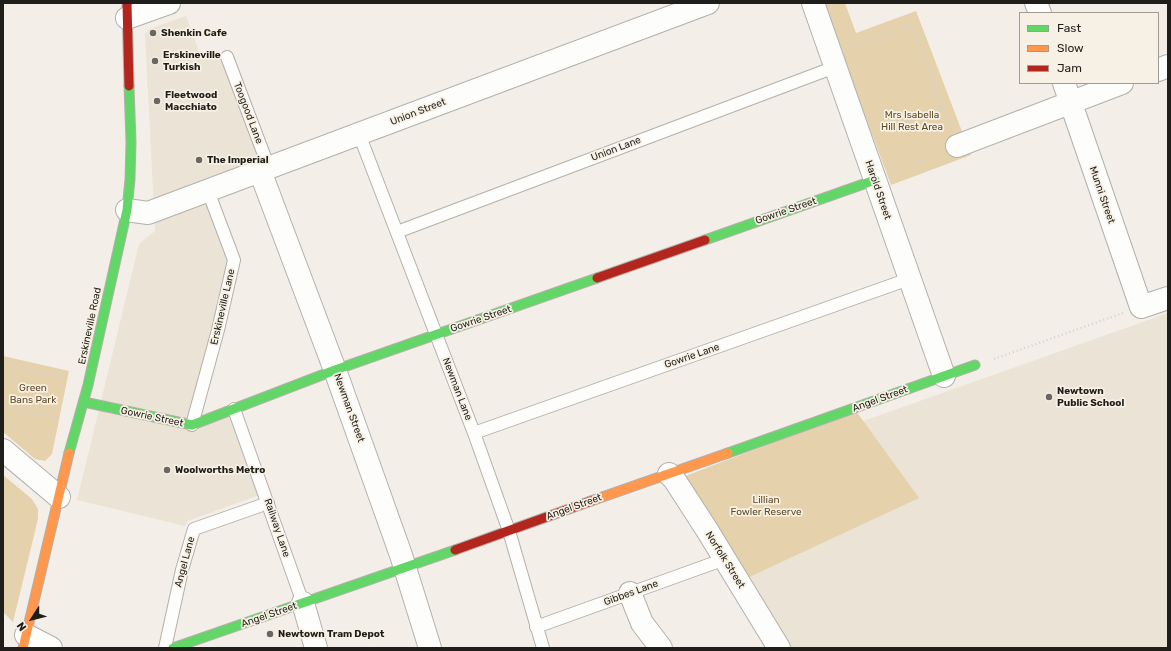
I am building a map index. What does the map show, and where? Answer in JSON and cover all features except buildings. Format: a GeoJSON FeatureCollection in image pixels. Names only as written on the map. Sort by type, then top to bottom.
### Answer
{"type":"FeatureCollection","features":[{"type":"Feature","properties":{"kind":"street"},"geometry":{"type":"LineString","coordinates":[[127,11],[169,3]]}},
{"type":"Feature","properties":{"kind":"street","name":"Union Street"},"geometry":{"type":"LineString","coordinates":[[127,210],[148,213],[708,3]]}},
{"type":"Feature","properties":{"kind":"street","name":"Harold Street"},"geometry":{"type":"LineString","coordinates":[[813,3],[944,376]]}},
{"type":"Feature","properties":{"kind":"street","name":"Erskineville Road"},"geometry":{"type":"LineString","coordinates":[[24,643],[58,497],[74,433],[84,402],[127,210],[131,149],[127,11]]}},
{"type":"Feature","properties":{"kind":"street"},"geometry":{"type":"LineString","coordinates":[[957,146],[1067,93],[1116,84]]}},
{"type":"Feature","properties":{"kind":"street","name":"Munni Street"},"geometry":{"type":"LineString","coordinates":[[1067,93],[1141,307]]}},
{"type":"Feature","properties":{"kind":"street","name":"Newman Street"},"geometry":{"type":"LineString","coordinates":[[264,170],[406,567],[430,648]]}},
{"type":"Feature","properties":{"kind":"street","name":"Gowrie Street"},"geometry":{"type":"LineString","coordinates":[[84,402],[192,425],[335,370],[875,180]]}},
{"type":"Feature","properties":{"kind":"street"},"geometry":{"type":"LineString","coordinates":[[1141,307],[1168,298]]}},
{"type":"Feature","properties":{"kind":"street","name":"Angel Street"},"geometry":{"type":"LineString","coordinates":[[173,648],[509,531],[975,365]]}},
{"type":"Feature","properties":{"kind":"street"},"geometry":{"type":"LineString","coordinates":[[3,450],[58,497]]}},
{"type":"Feature","properties":{"kind":"street","name":"Norfolk Street"},"geometry":{"type":"LineString","coordinates":[[668,474],[674,479],[779,648]]}},
{"type":"Feature","properties":{"kind":"street"},"geometry":{"type":"LineString","coordinates":[[630,593],[642,623],[661,648]]}},
{"type":"Feature","properties":{"kind":"street","name":"Railway Lane"},"geometry":{"type":"LineString","coordinates":[[303,603],[316,648]]}},
{"type":"Feature","properties":{"kind":"street"},"geometry":{"type":"LineString","coordinates":[[24,643],[51,648]]}},
{"type":"Feature","properties":{"kind":"lane","name":"Toogood Lane"},"geometry":{"type":"LineString","coordinates":[[227,57],[264,170]]}},
{"type":"Feature","properties":{"kind":"lane","name":"Union Lane"},"geometry":{"type":"LineString","coordinates":[[397,232],[835,67]]}},
{"type":"Feature","properties":{"kind":"lane","name":"Newman Lane"},"geometry":{"type":"LineString","coordinates":[[359,134],[474,433],[509,531],[543,648]]}},
{"type":"Feature","properties":{"kind":"lane","name":"Erskineville Lane"},"geometry":{"type":"LineString","coordinates":[[192,425],[218,330],[234,260],[208,191]]}},
{"type":"Feature","properties":{"kind":"lane","name":"Gowrie Lane"},"geometry":{"type":"LineString","coordinates":[[474,433],[909,279]]}},
{"type":"Feature","properties":{"kind":"lane","name":"Railway Lane"},"geometry":{"type":"LineString","coordinates":[[234,409],[303,603]]}},
{"type":"Feature","properties":{"kind":"lane","name":"Angel Lane"},"geometry":{"type":"LineString","coordinates":[[165,648],[182,570],[194,529],[268,503]]}},
{"type":"Feature","properties":{"kind":"lane","name":"Gibbes Lane"},"geometry":{"type":"LineString","coordinates":[[536,627],[725,559]]}},
{"type":"Feature","properties":{"kind":"path"},"geometry":{"type":"LineString","coordinates":[[850,48],[912,24],[957,146],[875,180]]}},
{"type":"Feature","properties":{"kind":"path"},"geometry":{"type":"LineString","coordinates":[[861,141],[943,107]]}},
{"type":"Feature","properties":{"kind":"path"},"geometry":{"type":"LineString","coordinates":[[975,365],[1141,307]]}},
{"type":"Feature","properties":{"kind":"path"},"geometry":{"type":"LineString","coordinates":[[3,364],[76,381]]}},
{"type":"Feature","properties":{"kind":"path"},"geometry":{"type":"LineString","coordinates":[[3,406],[60,419]]}},
{"type":"Feature","properties":{"kind":"shaded area"},"geometry":{"type":"Polygon","coordinates":[[[186,16],[199,51],[227,57],[269,168],[208,191],[234,260],[193,425],[234,409],[260,495],[187,521],[185,526],[77,500],[139,244],[155,231],[145,34],[149,29],[186,16]]]}},
{"type":"Feature","properties":{"kind":"shaded area","name":"Newtown Public School"},"geometry":{"type":"Polygon","coordinates":[[[1168,313],[1168,648],[791,648],[691,482],[1168,313]]]}},
{"type":"Feature","properties":{"kind":"green space","name":"Mrs Isabella Hill Rest Area"},"geometry":{"type":"Polygon","coordinates":[[[823,3],[845,3],[856,33],[916,11],[971,155],[891,185],[823,3]]]}},
{"type":"Feature","properties":{"kind":"green space","name":"Green Bans Park"},"geometry":{"type":"Polygon","coordinates":[[[3,356],[69,371],[52,454],[45,461],[35,459],[3,432],[3,356]]]}},
{"type":"Feature","properties":{"kind":"green space","name":"Lillian Fowler Reserve"},"geometry":{"type":"Polygon","coordinates":[[[856,411],[919,498],[745,579],[680,478],[856,411]]]}},
{"type":"Feature","properties":{"kind":"green space"},"geometry":{"type":"Polygon","coordinates":[[[3,475],[32,499],[38,509],[38,519],[13,622],[3,612],[3,475]]]}},
{"type":"Feature","properties":{"kind":"traffic: fast"},"geometry":{"type":"LineString","coordinates":[[69,453],[88,385],[127,210],[131,142],[129,86]]}},
{"type":"Feature","properties":{"kind":"traffic: fast"},"geometry":{"type":"LineString","coordinates":[[705,240],[875,180]]}},
{"type":"Feature","properties":{"kind":"traffic: fast"},"geometry":{"type":"LineString","coordinates":[[84,402],[192,425],[335,370],[597,278]]}},
{"type":"Feature","properties":{"kind":"traffic: fast"},"geometry":{"type":"LineString","coordinates":[[728,453],[975,365]]}},
{"type":"Feature","properties":{"kind":"traffic: fast"},"geometry":{"type":"LineString","coordinates":[[173,648],[455,550]]}},
{"type":"Feature","properties":{"kind":"traffic: slow"},"geometry":{"type":"LineString","coordinates":[[23,648],[69,453]]}},
{"type":"Feature","properties":{"kind":"traffic: slow"},"geometry":{"type":"LineString","coordinates":[[591,501],[728,453]]}},
{"type":"Feature","properties":{"kind":"traffic: jam"},"geometry":{"type":"LineString","coordinates":[[127,3],[129,86]]}},
{"type":"Feature","properties":{"kind":"traffic: jam"},"geometry":{"type":"LineString","coordinates":[[597,278],[705,240]]}},
{"type":"Feature","properties":{"kind":"traffic: jam"},"geometry":{"type":"LineString","coordinates":[[455,550],[591,501]]}},
{"type":"Feature","properties":{"kind":"place","name":"Shenkin Cafe"},"geometry":{"type":"Point","coordinates":[153,33]}},
{"type":"Feature","properties":{"kind":"place","name":"Erskineville Turkish"},"geometry":{"type":"Point","coordinates":[155,61]}},
{"type":"Feature","properties":{"kind":"place","name":"Fleetwood Macchiato"},"geometry":{"type":"Point","coordinates":[157,101]}},
{"type":"Feature","properties":{"kind":"place","name":"The Imperial"},"geometry":{"type":"Point","coordinates":[199,160]}},
{"type":"Feature","properties":{"kind":"place","name":"Newtown Public School"},"geometry":{"type":"Point","coordinates":[1049,397]}},
{"type":"Feature","properties":{"kind":"place","name":"Woolworths Metro"},"geometry":{"type":"Point","coordinates":[167,470]}},
{"type":"Feature","properties":{"kind":"place","name":"Newtown Tram Depot"},"geometry":{"type":"Point","coordinates":[270,634]}}]}
